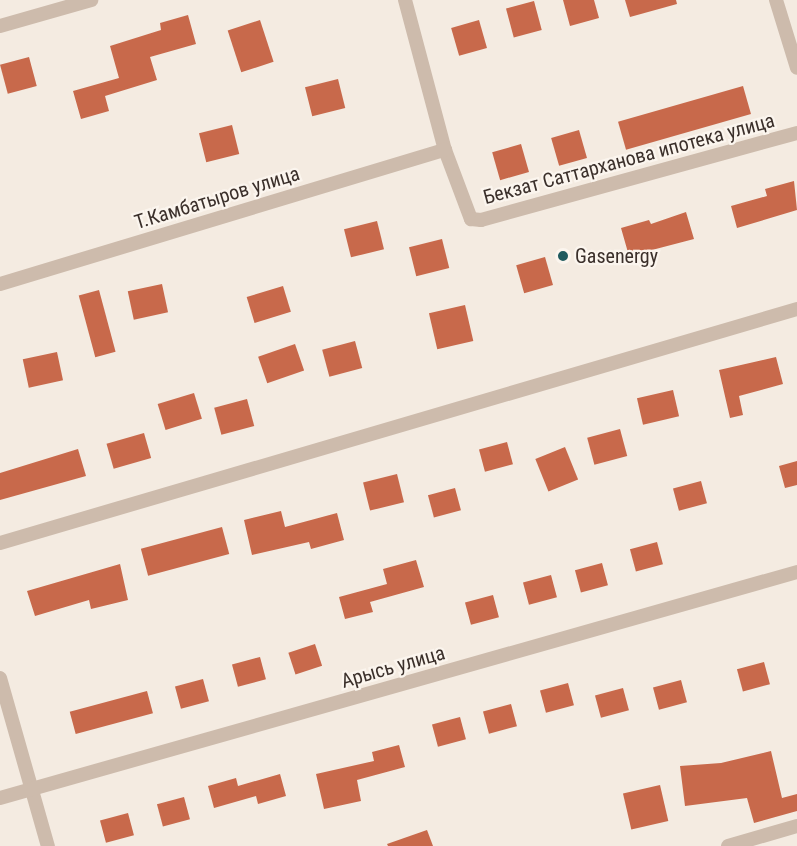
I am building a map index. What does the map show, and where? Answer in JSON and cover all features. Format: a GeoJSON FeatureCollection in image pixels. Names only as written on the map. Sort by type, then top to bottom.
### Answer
{"type":"FeatureCollection","features":[{"type":"Feature","properties":{"kind":"street"},"geometry":{"type":"LineString","coordinates":[[0,26],[91,0]]}},
{"type":"Feature","properties":{"kind":"street"},"geometry":{"type":"LineString","coordinates":[[405,0],[445,150]]}},
{"type":"Feature","properties":{"kind":"street"},"geometry":{"type":"LineString","coordinates":[[776,0],[797,68]]}},
{"type":"Feature","properties":{"kind":"street","name":"Бекзат Саттарханова ипотека улица"},"geometry":{"type":"LineString","coordinates":[[445,150],[471,219],[481,220],[797,133]]}},
{"type":"Feature","properties":{"kind":"street","name":"Т.Камбатыров улица"},"geometry":{"type":"LineString","coordinates":[[0,284],[445,150]]}},
{"type":"Feature","properties":{"kind":"street"},"geometry":{"type":"LineString","coordinates":[[0,543],[797,309]]}},
{"type":"Feature","properties":{"kind":"street","name":"Арысь улица"},"geometry":{"type":"LineString","coordinates":[[0,798],[797,572]]}},
{"type":"Feature","properties":{"kind":"street"},"geometry":{"type":"LineString","coordinates":[[0,678],[48,846]]}},
{"type":"Feature","properties":{"kind":"street"},"geometry":{"type":"LineString","coordinates":[[728,846],[797,826]]}},
{"type":"Feature","properties":{"kind":"building"},"geometry":{"type":"Polygon","coordinates":[[[563,0],[594,0],[599,18],[570,26],[563,0]]]}},
{"type":"Feature","properties":{"kind":"building"},"geometry":{"type":"Polygon","coordinates":[[[625,0],[676,0],[677,4],[630,17],[625,0]]]}},
{"type":"Feature","properties":{"kind":"building"},"geometry":{"type":"Polygon","coordinates":[[[534,1],[542,30],[514,37],[506,9],[534,1]]]}},
{"type":"Feature","properties":{"kind":"building"},"geometry":{"type":"Polygon","coordinates":[[[188,15],[196,44],[150,57],[157,80],[105,96],[109,111],[81,119],[73,91],[119,78],[110,46],[161,30],[160,23],[188,15]]]}},
{"type":"Feature","properties":{"kind":"building"},"geometry":{"type":"Polygon","coordinates":[[[260,20],[274,62],[241,72],[228,31],[260,20]]]}},
{"type":"Feature","properties":{"kind":"building"},"geometry":{"type":"Polygon","coordinates":[[[479,20],[487,48],[459,56],[451,28],[479,20]]]}},
{"type":"Feature","properties":{"kind":"building"},"geometry":{"type":"Polygon","coordinates":[[[29,57],[37,86],[8,94],[0,65],[29,57]]]}},
{"type":"Feature","properties":{"kind":"building"},"geometry":{"type":"Polygon","coordinates":[[[338,79],[345,108],[312,116],[305,87],[338,79]]]}},
{"type":"Feature","properties":{"kind":"building"},"geometry":{"type":"Polygon","coordinates":[[[743,86],[751,114],[626,150],[618,122],[743,86]]]}},
{"type":"Feature","properties":{"kind":"building"},"geometry":{"type":"Polygon","coordinates":[[[232,125],[239,154],[206,162],[199,133],[232,125]]]}},
{"type":"Feature","properties":{"kind":"building"},"geometry":{"type":"Polygon","coordinates":[[[579,130],[587,158],[559,166],[551,138],[579,130]]]}},
{"type":"Feature","properties":{"kind":"building"},"geometry":{"type":"Polygon","coordinates":[[[521,144],[529,172],[500,180],[492,152],[521,144]]]}},
{"type":"Feature","properties":{"kind":"building"},"geometry":{"type":"Polygon","coordinates":[[[794,181],[797,210],[737,228],[731,206],[767,196],[765,189],[794,181]]]}},
{"type":"Feature","properties":{"kind":"building"},"geometry":{"type":"Polygon","coordinates":[[[686,212],[694,239],[629,256],[621,228],[649,220],[651,224],[686,212]]]}},
{"type":"Feature","properties":{"kind":"building"},"geometry":{"type":"Polygon","coordinates":[[[377,221],[384,249],[351,257],[344,229],[377,221]]]}},
{"type":"Feature","properties":{"kind":"building"},"geometry":{"type":"Polygon","coordinates":[[[442,239],[449,268],[416,276],[409,247],[442,239]]]}},
{"type":"Feature","properties":{"kind":"building"},"geometry":{"type":"Polygon","coordinates":[[[545,257],[553,285],[524,293],[516,265],[545,257]]]}},
{"type":"Feature","properties":{"kind":"building"},"geometry":{"type":"Polygon","coordinates":[[[162,284],[168,312],[134,320],[128,291],[162,284]]]}},
{"type":"Feature","properties":{"kind":"building"},"geometry":{"type":"Polygon","coordinates":[[[283,286],[291,312],[255,323],[247,297],[283,286]]]}},
{"type":"Feature","properties":{"kind":"building"},"geometry":{"type":"Polygon","coordinates":[[[99,290],[116,352],[95,357],[79,295],[99,290]]]}},
{"type":"Feature","properties":{"kind":"building"},"geometry":{"type":"Polygon","coordinates":[[[465,305],[473,341],[437,349],[429,313],[465,305]]]}},
{"type":"Feature","properties":{"kind":"building"},"geometry":{"type":"Polygon","coordinates":[[[355,341],[362,368],[329,377],[322,350],[355,341]]]}},
{"type":"Feature","properties":{"kind":"building"},"geometry":{"type":"Polygon","coordinates":[[[295,344],[304,370],[267,383],[258,357],[295,344]]]}},
{"type":"Feature","properties":{"kind":"building"},"geometry":{"type":"Polygon","coordinates":[[[57,352],[63,380],[29,388],[23,359],[57,352]]]}},
{"type":"Feature","properties":{"kind":"building"},"geometry":{"type":"Polygon","coordinates":[[[776,357],[783,384],[739,396],[743,415],[730,418],[719,370],[776,357]]]}},
{"type":"Feature","properties":{"kind":"building"},"geometry":{"type":"Polygon","coordinates":[[[673,390],[679,416],[643,425],[637,398],[673,390]]]}},
{"type":"Feature","properties":{"kind":"building"},"geometry":{"type":"Polygon","coordinates":[[[194,393],[202,419],[166,430],[158,404],[194,393]]]}},
{"type":"Feature","properties":{"kind":"building"},"geometry":{"type":"Polygon","coordinates":[[[247,399],[254,426],[221,435],[214,408],[247,399]]]}},
{"type":"Feature","properties":{"kind":"building"},"geometry":{"type":"Polygon","coordinates":[[[620,429],[627,456],[594,465],[587,438],[620,429]]]}},
{"type":"Feature","properties":{"kind":"building"},"geometry":{"type":"Polygon","coordinates":[[[144,433],[151,458],[114,469],[107,444],[144,433]]]}},
{"type":"Feature","properties":{"kind":"building"},"geometry":{"type":"Polygon","coordinates":[[[507,442],[513,464],[485,472],[479,450],[507,442]]]}},
{"type":"Feature","properties":{"kind":"building"},"geometry":{"type":"Polygon","coordinates":[[[565,447],[578,479],[548,491],[535,459],[565,447]]]}},
{"type":"Feature","properties":{"kind":"building"},"geometry":{"type":"Polygon","coordinates":[[[78,449],[86,476],[0,500],[0,473],[78,449]]]}},
{"type":"Feature","properties":{"kind":"building"},"geometry":{"type":"Polygon","coordinates":[[[797,461],[797,485],[785,488],[779,466],[797,461]]]}},
{"type":"Feature","properties":{"kind":"building"},"geometry":{"type":"Polygon","coordinates":[[[397,474],[404,502],[370,511],[363,482],[397,474]]]}},
{"type":"Feature","properties":{"kind":"building"},"geometry":{"type":"Polygon","coordinates":[[[701,481],[707,503],[679,511],[673,489],[701,481]]]}},
{"type":"Feature","properties":{"kind":"building"},"geometry":{"type":"Polygon","coordinates":[[[455,488],[461,510],[434,517],[428,495],[455,488]]]}},
{"type":"Feature","properties":{"kind":"building"},"geometry":{"type":"Polygon","coordinates":[[[281,511],[285,527],[337,513],[344,540],[311,549],[309,542],[252,555],[244,520],[281,511]]]}},
{"type":"Feature","properties":{"kind":"building"},"geometry":{"type":"Polygon","coordinates":[[[222,527],[229,554],[148,576],[141,549],[222,527]]]}},
{"type":"Feature","properties":{"kind":"building"},"geometry":{"type":"Polygon","coordinates":[[[657,542],[663,564],[636,571],[630,549],[657,542]]]}},
{"type":"Feature","properties":{"kind":"building"},"geometry":{"type":"Polygon","coordinates":[[[416,560],[424,587],[370,602],[373,612],[345,619],[339,597],[387,584],[383,569],[416,560]]]}},
{"type":"Feature","properties":{"kind":"building"},"geometry":{"type":"Polygon","coordinates":[[[602,563],[608,585],[581,592],[575,570],[602,563]]]}},
{"type":"Feature","properties":{"kind":"building"},"geometry":{"type":"Polygon","coordinates":[[[120,564],[128,600],[91,609],[89,600],[35,616],[27,591],[120,564]]]}},
{"type":"Feature","properties":{"kind":"building"},"geometry":{"type":"Polygon","coordinates":[[[551,575],[557,597],[529,605],[523,583],[551,575]]]}},
{"type":"Feature","properties":{"kind":"building"},"geometry":{"type":"Polygon","coordinates":[[[493,595],[499,617],[471,625],[465,603],[493,595]]]}},
{"type":"Feature","properties":{"kind":"building"},"geometry":{"type":"Polygon","coordinates":[[[315,644],[322,666],[295,675],[288,653],[315,644]]]}},
{"type":"Feature","properties":{"kind":"building"},"geometry":{"type":"Polygon","coordinates":[[[260,657],[266,679],[238,687],[232,665],[260,657]]]}},
{"type":"Feature","properties":{"kind":"building"},"geometry":{"type":"Polygon","coordinates":[[[764,662],[770,684],[743,691],[737,669],[764,662]]]}},
{"type":"Feature","properties":{"kind":"building"},"geometry":{"type":"Polygon","coordinates":[[[203,679],[209,701],[181,709],[175,687],[203,679]]]}},
{"type":"Feature","properties":{"kind":"building"},"geometry":{"type":"Polygon","coordinates":[[[681,680],[687,702],[659,710],[653,688],[681,680]]]}},
{"type":"Feature","properties":{"kind":"building"},"geometry":{"type":"Polygon","coordinates":[[[568,683],[574,705],[546,713],[540,691],[568,683]]]}},
{"type":"Feature","properties":{"kind":"building"},"geometry":{"type":"Polygon","coordinates":[[[623,688],[629,710],[601,718],[595,696],[623,688]]]}},
{"type":"Feature","properties":{"kind":"building"},"geometry":{"type":"Polygon","coordinates":[[[147,691],[153,713],[76,734],[70,712],[147,691]]]}},
{"type":"Feature","properties":{"kind":"building"},"geometry":{"type":"Polygon","coordinates":[[[511,704],[517,726],[489,734],[483,712],[511,704]]]}},
{"type":"Feature","properties":{"kind":"building"},"geometry":{"type":"Polygon","coordinates":[[[460,717],[466,739],[438,747],[432,725],[460,717]]]}},
{"type":"Feature","properties":{"kind":"building"},"geometry":{"type":"Polygon","coordinates":[[[399,745],[405,767],[357,780],[361,801],[324,809],[316,774],[374,761],[372,752],[399,745]]]}},
{"type":"Feature","properties":{"kind":"building"},"geometry":{"type":"Polygon","coordinates":[[[771,751],[782,798],[797,794],[797,811],[754,823],[747,798],[685,806],[680,766],[721,763],[771,751]]]}},
{"type":"Feature","properties":{"kind":"building"},"geometry":{"type":"Polygon","coordinates":[[[280,774],[286,796],[258,804],[256,796],[214,808],[208,786],[236,778],[238,786],[280,774]]]}},
{"type":"Feature","properties":{"kind":"building"},"geometry":{"type":"Polygon","coordinates":[[[660,785],[668,821],[631,830],[623,794],[660,785]]]}},
{"type":"Feature","properties":{"kind":"building"},"geometry":{"type":"Polygon","coordinates":[[[184,797],[190,819],[163,826],[157,804],[184,797]]]}},
{"type":"Feature","properties":{"kind":"building"},"geometry":{"type":"Polygon","coordinates":[[[128,813],[134,835],[106,843],[100,821],[128,813]]]}},
{"type":"Feature","properties":{"kind":"building"},"geometry":{"type":"Polygon","coordinates":[[[427,830],[433,846],[388,846],[387,844],[427,830]]]}},
{"type":"Feature","properties":{"kind":"place","name":"Gasenergy"},"geometry":{"type":"Point","coordinates":[563,256]}}]}
